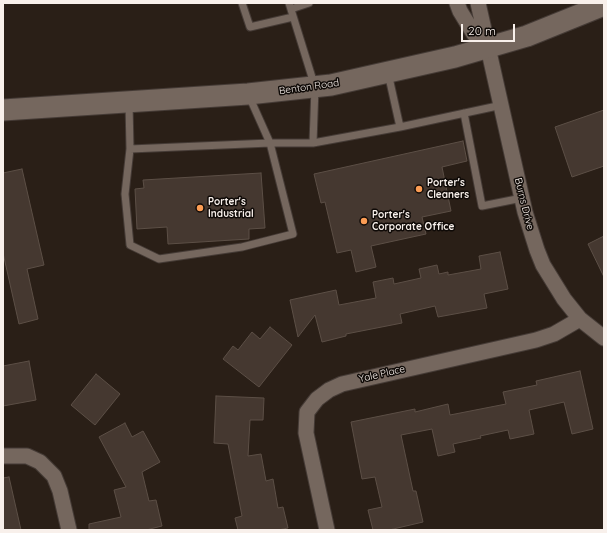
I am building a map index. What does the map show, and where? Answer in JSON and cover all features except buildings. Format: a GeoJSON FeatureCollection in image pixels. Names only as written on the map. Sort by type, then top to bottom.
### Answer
{"type":"FeatureCollection","features":[{"type":"Feature","properties":{"kind":"main road","name":"Benton Road"},"geometry":{"type":"LineString","coordinates":[[3,110],[248,94],[315,87],[388,73],[527,36],[604,5]]}},
{"type":"Feature","properties":{"kind":"street"},"geometry":{"type":"LineString","coordinates":[[457,3],[460,11],[474,34],[488,47]]}},
{"type":"Feature","properties":{"kind":"street","name":"Burns Drive"},"geometry":{"type":"LineString","coordinates":[[478,3],[522,198],[531,231],[543,265],[564,299],[580,319],[604,338]]}},
{"type":"Feature","properties":{"kind":"street","name":"Yale Place"},"geometry":{"type":"LineString","coordinates":[[327,530],[306,433],[307,412],[317,399],[342,384],[536,340],[554,334],[580,319]]}},
{"type":"Feature","properties":{"kind":"street"},"geometry":{"type":"LineString","coordinates":[[3,456],[27,456],[40,462],[46,467],[58,483],[69,530]]}},
{"type":"Feature","properties":{"kind":"lane"},"geometry":{"type":"LineString","coordinates":[[242,3],[250,27],[293,17]]}},
{"type":"Feature","properties":{"kind":"lane"},"geometry":{"type":"LineString","coordinates":[[309,3],[290,6],[315,87],[313,143]]}},
{"type":"Feature","properties":{"kind":"lane"},"geometry":{"type":"LineString","coordinates":[[388,73],[400,127]]}},
{"type":"Feature","properties":{"kind":"lane"},"geometry":{"type":"LineString","coordinates":[[129,102],[130,149],[125,194],[130,245],[159,259],[242,247],[294,234],[270,142],[248,94]]}},
{"type":"Feature","properties":{"kind":"lane"},"geometry":{"type":"LineString","coordinates":[[130,149],[270,142],[313,143],[400,127],[502,105]]}},
{"type":"Feature","properties":{"kind":"lane"},"geometry":{"type":"LineString","coordinates":[[464,113],[482,206],[522,198]]}},
{"type":"Feature","properties":{"kind":"place","name":"Porter's Cleaners"},"geometry":{"type":"Point","coordinates":[419,189]}},
{"type":"Feature","properties":{"kind":"place","name":"Porter's Industrial"},"geometry":{"type":"Point","coordinates":[200,208]}},
{"type":"Feature","properties":{"kind":"place","name":"Porter's Corporate Office"},"geometry":{"type":"Point","coordinates":[364,221]}}]}
